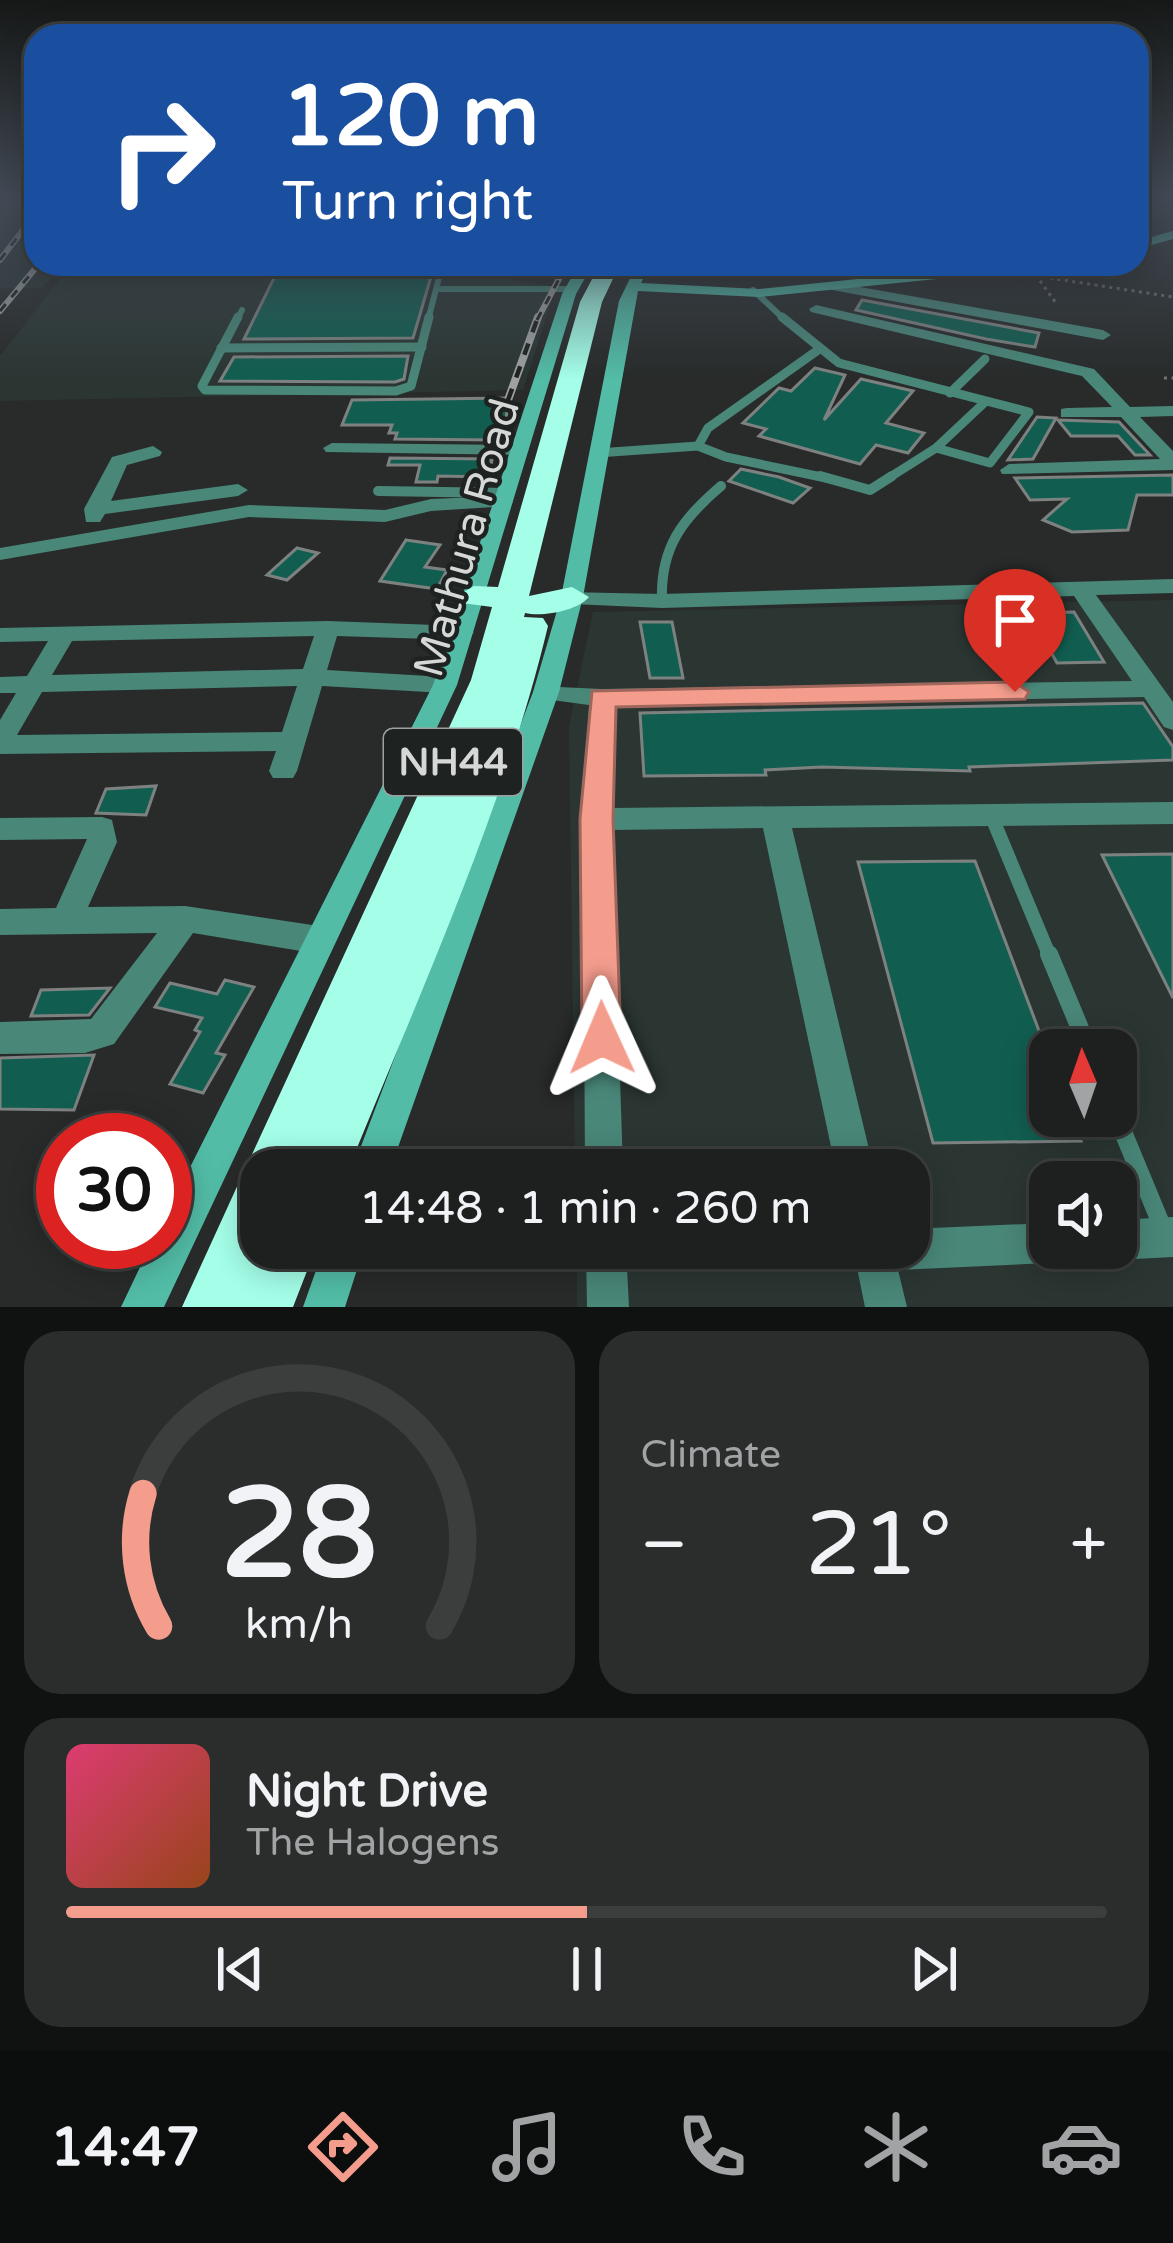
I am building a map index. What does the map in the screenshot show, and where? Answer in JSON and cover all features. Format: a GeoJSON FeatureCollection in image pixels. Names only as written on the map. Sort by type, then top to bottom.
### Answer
{"type":"FeatureCollection","features":[{"type":"Feature","properties":{"kind":"highway","name":"Mathura Road"},"geometry":{"type":"LineString","coordinates":[[591,336],[591,302],[604,276]]}},
{"type":"Feature","properties":{"kind":"highway","name":"Mathura Road"},"geometry":{"type":"LineString","coordinates":[[283,1149],[523,599],[591,336],[608,302],[632,276]]}},
{"type":"Feature","properties":{"kind":"highway","name":"Mathura Road"},"geometry":{"type":"LineString","coordinates":[[329,1149],[420,932],[516,729],[523,599]]}},
{"type":"Feature","properties":{"kind":"highway"},"geometry":{"type":"LineString","coordinates":[[214,1307],[240,1248]]}},
{"type":"Feature","properties":{"kind":"highway"},"geometry":{"type":"LineString","coordinates":[[261,1307],[277,1269]]}},
{"type":"Feature","properties":{"kind":"main road"},"geometry":{"type":"LineString","coordinates":[[378,1149],[516,729],[546,692],[505,498],[579,276]]}},
{"type":"Feature","properties":{"kind":"main road"},"geometry":{"type":"LineString","coordinates":[[142,1307],[445,686],[462,633],[523,599],[597,453],[633,276]]}},
{"type":"Feature","properties":{"kind":"main road"},"geometry":{"type":"LineString","coordinates":[[648,276],[756,291],[925,276]]}},
{"type":"Feature","properties":{"kind":"main road"},"geometry":{"type":"LineString","coordinates":[[756,291],[887,276]]}},
{"type":"Feature","properties":{"kind":"main road"},"geometry":{"type":"LineString","coordinates":[[324,1307],[337,1269]]}},
{"type":"Feature","properties":{"kind":"street"},"geometry":{"type":"LineString","coordinates":[[832,286],[1103,334]]}},
{"type":"Feature","properties":{"kind":"street"},"geometry":{"type":"LineString","coordinates":[[940,336],[952,308]]}},
{"type":"Feature","properties":{"kind":"street"},"geometry":{"type":"LineString","coordinates":[[816,309],[1088,372],[1173,463]]}},
{"type":"Feature","properties":{"kind":"street"},"geometry":{"type":"LineString","coordinates":[[1067,412],[1173,411]]}},
{"type":"Feature","properties":{"kind":"street"},"geometry":{"type":"LineString","coordinates":[[332,448],[520,450]]}},
{"type":"Feature","properties":{"kind":"street"},"geometry":{"type":"LineString","coordinates":[[90,536],[94,508],[119,461],[154,452]]}},
{"type":"Feature","properties":{"kind":"street"},"geometry":{"type":"LineString","coordinates":[[1009,470],[1173,463]]}},
{"type":"Feature","properties":{"kind":"street"},"geometry":{"type":"LineString","coordinates":[[94,508],[238,490]]}},
{"type":"Feature","properties":{"kind":"street"},"geometry":{"type":"LineString","coordinates":[[180,522],[181,497]]}},
{"type":"Feature","properties":{"kind":"street"},"geometry":{"type":"LineString","coordinates":[[0,554],[249,511],[385,516],[505,498]]}},
{"type":"Feature","properties":{"kind":"street"},"geometry":{"type":"LineString","coordinates":[[523,599],[662,601],[1173,586]]}},
{"type":"Feature","properties":{"kind":"street"},"geometry":{"type":"LineString","coordinates":[[1081,589],[1173,721]]}},
{"type":"Feature","properties":{"kind":"street"},"geometry":{"type":"LineString","coordinates":[[284,771],[328,628]]}},
{"type":"Feature","properties":{"kind":"street"},"geometry":{"type":"LineString","coordinates":[[0,635],[328,628],[462,633]]}},
{"type":"Feature","properties":{"kind":"street"},"geometry":{"type":"LineString","coordinates":[[0,743],[64,634]]}},
{"type":"Feature","properties":{"kind":"street"},"geometry":{"type":"LineString","coordinates":[[0,685],[312,677],[445,686]]}},
{"type":"Feature","properties":{"kind":"street"},"geometry":{"type":"LineString","coordinates":[[546,692],[602,698],[1151,689]]}},
{"type":"Feature","properties":{"kind":"street"},"geometry":{"type":"LineString","coordinates":[[602,698],[597,819],[604,1149]]}},
{"type":"Feature","properties":{"kind":"street"},"geometry":{"type":"LineString","coordinates":[[0,743],[292,741]]}},
{"type":"Feature","properties":{"kind":"street"},"geometry":{"type":"LineString","coordinates":[[597,819],[1173,813]]}},
{"type":"Feature","properties":{"kind":"street"},"geometry":{"type":"LineString","coordinates":[[775,817],[850,1149]]}},
{"type":"Feature","properties":{"kind":"street"},"geometry":{"type":"LineString","coordinates":[[0,829],[102,828],[102,842],[66,921]]}},
{"type":"Feature","properties":{"kind":"street"},"geometry":{"type":"LineString","coordinates":[[0,1038],[102,1033],[185,919]]}},
{"type":"Feature","properties":{"kind":"street"},"geometry":{"type":"LineString","coordinates":[[0,922],[185,919],[319,940]]}},
{"type":"Feature","properties":{"kind":"street"},"geometry":{"type":"LineString","coordinates":[[1137,1239],[1170,1237]]}},
{"type":"Feature","properties":{"kind":"street"},"geometry":{"type":"LineString","coordinates":[[930,1248],[1029,1244]]}},
{"type":"Feature","properties":{"kind":"street"},"geometry":{"type":"LineString","coordinates":[[607,1269],[608,1307]]}},
{"type":"Feature","properties":{"kind":"street"},"geometry":{"type":"LineString","coordinates":[[877,1269],[886,1307]]}},
{"type":"Feature","properties":{"kind":"lane"},"geometry":{"type":"LineString","coordinates":[[242,310],[202,386],[205,390],[402,390],[411,386],[442,276]]}},
{"type":"Feature","properties":{"kind":"lane"},"geometry":{"type":"LineString","coordinates":[[440,289],[571,290]]}},
{"type":"Feature","properties":{"kind":"lane"},"geometry":{"type":"LineString","coordinates":[[756,291],[818,350],[848,366],[1029,412],[990,463],[936,448]]}},
{"type":"Feature","properties":{"kind":"lane"},"geometry":{"type":"LineString","coordinates":[[221,349],[422,347]]}},
{"type":"Feature","properties":{"kind":"lane"},"geometry":{"type":"LineString","coordinates":[[698,446],[708,428],[818,350]]}},
{"type":"Feature","properties":{"kind":"lane"},"geometry":{"type":"LineString","coordinates":[[950,393],[985,359]]}},
{"type":"Feature","properties":{"kind":"lane"},"geometry":{"type":"LineString","coordinates":[[597,453],[698,446],[726,457],[785,466],[870,490],[936,448],[984,403]]}},
{"type":"Feature","properties":{"kind":"lane"},"geometry":{"type":"LineString","coordinates":[[662,601],[659,571],[668,546],[686,514],[721,486]]}},
{"type":"Feature","properties":{"kind":"lane"},"geometry":{"type":"LineString","coordinates":[[378,491],[505,498]]}},
{"type":"Feature","properties":{"kind":"lane"},"geometry":{"type":"LineString","coordinates":[[991,815],[1080,1029]]}},
{"type":"Feature","properties":{"kind":"lane"},"geometry":{"type":"LineString","coordinates":[[1126,1137],[1170,1237]]}},
{"type":"Feature","properties":{"kind":"path"},"geometry":{"type":"LineString","coordinates":[[1037,276],[1056,303]]}},
{"type":"Feature","properties":{"kind":"path"},"geometry":{"type":"LineString","coordinates":[[1042,276],[1173,297]]}},
{"type":"Feature","properties":{"kind":"path"},"geometry":{"type":"LineString","coordinates":[[1164,378],[1173,378]]}},
{"type":"Feature","properties":{"kind":"shaded area"},"geometry":{"type":"Polygon","coordinates":[[[0,257],[24,257],[24,276],[54,276],[41,288],[0,288],[0,257]]]}},
{"type":"Feature","properties":{"kind":"shaded area"},"geometry":{"type":"Polygon","coordinates":[[[63,276],[491,276],[556,287],[523,390],[0,401],[0,356],[63,276]]]}},
{"type":"Feature","properties":{"kind":"shaded area"},"geometry":{"type":"Polygon","coordinates":[[[1173,600],[1173,1307],[577,1307],[577,1269],[930,1269],[930,1149],[575,1149],[569,726],[593,612],[1173,600]]]}},
{"type":"Feature","properties":{"kind":"building"},"geometry":{"type":"Polygon","coordinates":[[[275,276],[431,277],[413,338],[244,339],[275,276]]]}},
{"type":"Feature","properties":{"kind":"building"},"geometry":{"type":"Polygon","coordinates":[[[862,300],[1039,333],[1035,347],[986,339],[856,310],[862,300]]]}},
{"type":"Feature","properties":{"kind":"building"},"geometry":{"type":"Polygon","coordinates":[[[408,356],[404,379],[395,382],[220,381],[234,357],[408,356]]]}},
{"type":"Feature","properties":{"kind":"building"},"geometry":{"type":"Polygon","coordinates":[[[815,368],[845,375],[824,420],[861,379],[913,391],[886,423],[924,433],[908,453],[876,445],[860,464],[759,436],[766,429],[743,423],[779,388],[791,391],[815,368]]]}},
{"type":"Feature","properties":{"kind":"building"},"geometry":{"type":"Polygon","coordinates":[[[509,398],[503,439],[395,439],[397,433],[389,433],[392,425],[342,425],[352,400],[509,398]]]}},
{"type":"Feature","properties":{"kind":"building"},"geometry":{"type":"Polygon","coordinates":[[[1037,417],[1056,418],[1033,459],[1008,460],[1037,417]]]}},
{"type":"Feature","properties":{"kind":"building"},"geometry":{"type":"Polygon","coordinates":[[[1058,420],[1119,422],[1150,455],[1135,455],[1118,436],[1071,436],[1058,420]]]}},
{"type":"Feature","properties":{"kind":"building"},"geometry":{"type":"Polygon","coordinates":[[[390,458],[492,459],[489,477],[438,476],[437,482],[416,482],[420,465],[388,465],[390,458]]]}},
{"type":"Feature","properties":{"kind":"building"},"geometry":{"type":"Polygon","coordinates":[[[741,469],[810,488],[793,503],[729,481],[741,469]]]}},
{"type":"Feature","properties":{"kind":"building"},"geometry":{"type":"Polygon","coordinates":[[[1173,475],[1173,495],[1137,495],[1128,530],[1072,532],[1043,520],[1067,499],[1030,500],[1015,478],[1173,475]]]}},
{"type":"Feature","properties":{"kind":"building"},"geometry":{"type":"Polygon","coordinates":[[[406,540],[440,545],[425,567],[447,570],[437,589],[380,581],[406,540]]]}},
{"type":"Feature","properties":{"kind":"building"},"geometry":{"type":"Polygon","coordinates":[[[297,548],[318,553],[287,580],[267,575],[297,548]]]}},
{"type":"Feature","properties":{"kind":"building"},"geometry":{"type":"Polygon","coordinates":[[[1074,612],[1104,662],[1057,663],[1029,613],[1074,612]]]}},
{"type":"Feature","properties":{"kind":"building"},"geometry":{"type":"Polygon","coordinates":[[[640,622],[672,622],[683,678],[650,678],[640,622]]]}},
{"type":"Feature","properties":{"kind":"building"},"geometry":{"type":"Polygon","coordinates":[[[1143,703],[1173,747],[1173,760],[969,767],[970,771],[822,767],[765,770],[766,775],[644,776],[640,713],[1143,703]]]}},
{"type":"Feature","properties":{"kind":"building"},"geometry":{"type":"Polygon","coordinates":[[[156,786],[146,815],[96,813],[106,789],[156,786]]]}},
{"type":"Feature","properties":{"kind":"building"},"geometry":{"type":"Polygon","coordinates":[[[1173,854],[1173,998],[1102,855],[1173,854]]]}},
{"type":"Feature","properties":{"kind":"building"},"geometry":{"type":"Polygon","coordinates":[[[975,861],[1038,1029],[1029,1029],[1029,1137],[1079,1137],[1081,1141],[933,1143],[858,862],[975,861]]]}},
{"type":"Feature","properties":{"kind":"building"},"geometry":{"type":"Polygon","coordinates":[[[225,980],[254,987],[216,1053],[225,1055],[203,1093],[170,1084],[200,1032],[195,1030],[202,1018],[155,1007],[170,983],[217,994],[225,980]]]}},
{"type":"Feature","properties":{"kind":"building"},"geometry":{"type":"Polygon","coordinates":[[[110,988],[89,1015],[31,1016],[41,990],[110,988]]]}},
{"type":"Feature","properties":{"kind":"building"},"geometry":{"type":"Polygon","coordinates":[[[94,1055],[74,1110],[0,1109],[0,1058],[94,1055]]]}},
{"type":"Feature","properties":{"kind":"railway"},"geometry":{"type":"LineString","coordinates":[[0,311],[29,276]]}},
{"type":"Feature","properties":{"kind":"railway"},"geometry":{"type":"LineString","coordinates":[[537,320],[561,276]]}},
{"type":"Feature","properties":{"kind":"railway"},"geometry":{"type":"LineString","coordinates":[[508,400],[538,317]]}},
{"type":"Feature","properties":{"kind":"route"},"geometry":{"type":"LineString","coordinates":[[602,1038],[597,819],[602,698],[1015,692]]}}]}
